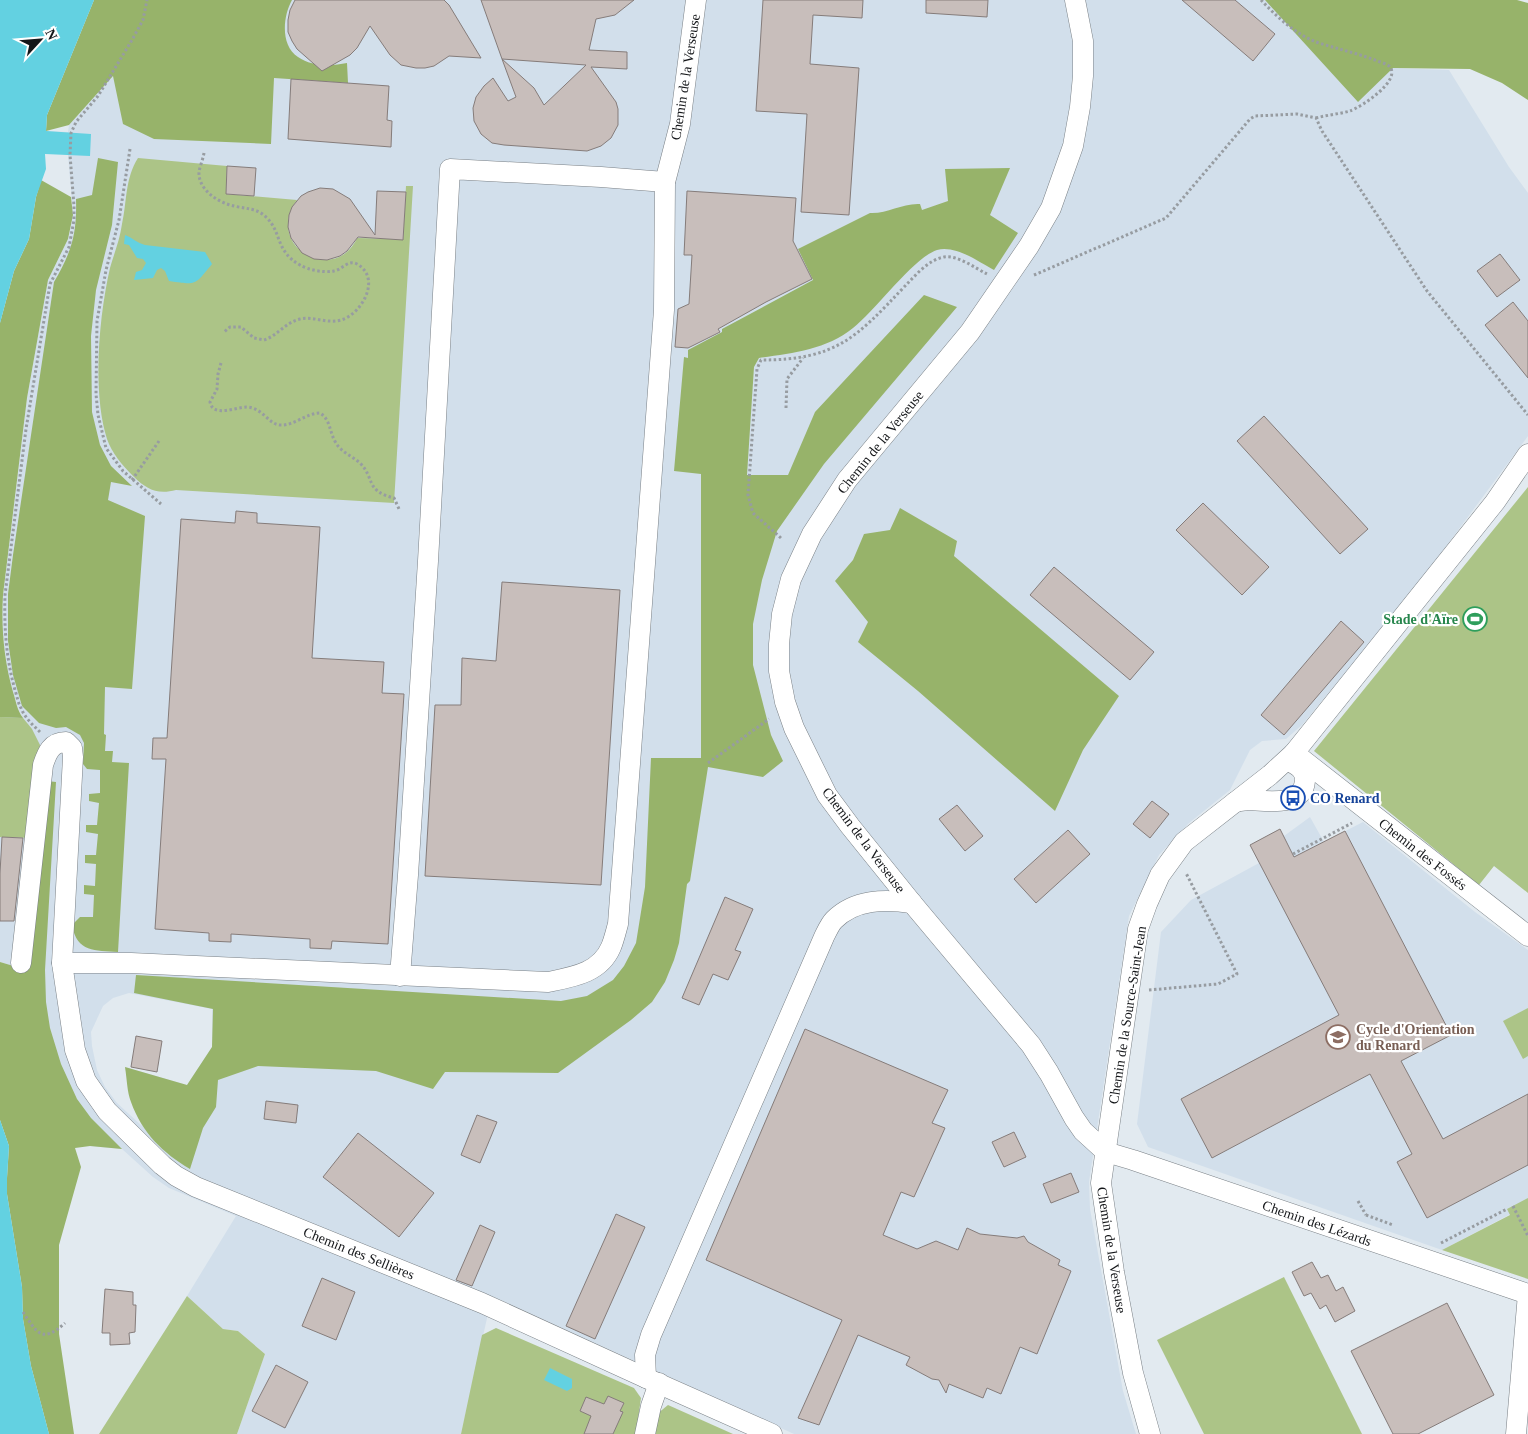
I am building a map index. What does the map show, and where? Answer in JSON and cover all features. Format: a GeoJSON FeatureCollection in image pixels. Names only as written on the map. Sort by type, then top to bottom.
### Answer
{"type":"FeatureCollection","features":[{"type":"Feature","properties":{"kind":"street","name":"Chemin de la Verseuse"},"geometry":{"type":"LineString","coordinates":[[62,963],[131,963],[548,982],[578,976],[601,962],[611,948],[618,924],[664,310],[665,182],[680,124],[696,0]]}},
{"type":"Feature","properties":{"kind":"street","name":"Chemin de la Verseuse"},"geometry":{"type":"LineString","coordinates":[[1075,0],[1084,41],[1084,76],[1073,146],[1051,208],[1016,266],[970,332],[847,480],[812,534],[791,579],[782,614],[779,671],[785,702],[794,728],[828,795],[850,826],[912,903],[1031,1045],[1083,1131],[1106,1152],[1100,1183],[1104,1213],[1133,1373],[1150,1434]]}},
{"type":"Feature","properties":{"kind":"street"},"geometry":{"type":"LineString","coordinates":[[400,976],[428,561],[450,169],[665,182]]}},
{"type":"Feature","properties":{"kind":"street","name":"Chemin de la Source-Saint-Jean"},"geometry":{"type":"LineString","coordinates":[[1106,1152],[1138,929],[1160,875],[1184,842],[1290,756],[1495,502],[1528,454]]}},
{"type":"Feature","properties":{"kind":"street","name":"Chemin des Sellières"},"geometry":{"type":"LineString","coordinates":[[52,745],[66,742],[72,748],[74,757],[62,963],[75,1050],[86,1081],[106,1111],[142,1147],[176,1176],[196,1187],[482,1303],[772,1434]]}},
{"type":"Feature","properties":{"kind":"street"},"geometry":{"type":"LineString","coordinates":[[21,963],[43,765],[52,745]]}},
{"type":"Feature","properties":{"kind":"street"},"geometry":{"type":"LineString","coordinates":[[1235,802],[1250,800],[1280,801],[1293,798],[1301,792],[1305,782],[1304,772],[1290,756]]}},
{"type":"Feature","properties":{"kind":"street","name":"Chemin des Fossés"},"geometry":{"type":"LineString","coordinates":[[1290,756],[1528,936]]}},
{"type":"Feature","properties":{"kind":"street"},"geometry":{"type":"LineString","coordinates":[[645,1434],[651,1406],[652,1381],[645,1355],[651,1336],[824,937],[834,920],[848,910],[864,903],[882,900],[912,903]]}},
{"type":"Feature","properties":{"kind":"street","name":"Chemin des Lézards"},"geometry":{"type":"LineString","coordinates":[[1106,1152],[1528,1294]]}},
{"type":"Feature","properties":{"kind":"street"},"geometry":{"type":"LineString","coordinates":[[1516,1434],[1528,1294]]}},
{"type":"Feature","properties":{"kind":"path"},"geometry":{"type":"LineString","coordinates":[[52,745],[26,718],[20,707],[11,675],[5,641],[5,595],[26,429],[50,284],[70,247],[74,220],[70,155],[71,133],[76,122],[98,96],[123,55],[142,20],[147,0]]}},
{"type":"Feature","properties":{"kind":"path"},"geometry":{"type":"LineString","coordinates":[[1016,266],[1030,275],[1038,274],[1162,221],[1250,119],[1255,116],[1297,114],[1316,118],[1352,110],[1372,98],[1392,76],[1390,67],[1361,55],[1306,37],[1282,21],[1261,0]]}},
{"type":"Feature","properties":{"kind":"path"},"geometry":{"type":"LineString","coordinates":[[1316,118],[1322,131],[1428,291],[1528,415]]}},
{"type":"Feature","properties":{"kind":"path"},"geometry":{"type":"LineString","coordinates":[[130,149],[119,220],[106,270],[98,312],[96,359],[98,415],[106,448],[115,461],[132,480],[161,504]]}},
{"type":"Feature","properties":{"kind":"path"},"geometry":{"type":"LineString","coordinates":[[204,154],[200,177],[206,189],[217,200],[226,204],[250,208],[265,216],[273,226],[280,246],[300,266],[328,272],[335,271],[350,262],[354,262],[364,269],[369,281],[369,288],[362,302],[355,312],[343,320],[329,322],[300,319],[264,340],[254,338],[241,326],[230,327],[224,332]]}},
{"type":"Feature","properties":{"kind":"path"},"geometry":{"type":"LineString","coordinates":[[781,538],[753,512],[748,495],[757,369],[761,360],[803,358],[832,348],[854,336],[871,322],[924,267],[939,259],[952,257],[994,277]]}},
{"type":"Feature","properties":{"kind":"path"},"geometry":{"type":"LineString","coordinates":[[786,408],[787,379],[803,358]]}},
{"type":"Feature","properties":{"kind":"path"},"geometry":{"type":"LineString","coordinates":[[221,363],[217,389],[210,402],[212,408],[221,411],[240,407],[253,408],[280,425],[320,413],[327,419],[331,435],[338,446],[360,463],[376,490],[394,498],[400,511]]}},
{"type":"Feature","properties":{"kind":"path"},"geometry":{"type":"LineString","coordinates":[[132,480],[159,442]]}},
{"type":"Feature","properties":{"kind":"path"},"geometry":{"type":"LineString","coordinates":[[708,763],[770,719]]}},
{"type":"Feature","properties":{"kind":"path"},"geometry":{"type":"LineString","coordinates":[[1293,854],[1349,825]]}},
{"type":"Feature","properties":{"kind":"path"},"geometry":{"type":"LineString","coordinates":[[1148,990],[1218,984],[1237,974],[1189,880]]}},
{"type":"Feature","properties":{"kind":"path"},"geometry":{"type":"LineString","coordinates":[[1512,1206],[1528,1236]]}},
{"type":"Feature","properties":{"kind":"path"},"geometry":{"type":"LineString","coordinates":[[1433,1240],[1442,1243],[1507,1209]]}},
{"type":"Feature","properties":{"kind":"path"},"geometry":{"type":"LineString","coordinates":[[1366,1215],[1391,1224]]}},
{"type":"Feature","properties":{"kind":"path"},"geometry":{"type":"LineString","coordinates":[[23,1312],[35,1330],[40,1333],[50,1334],[65,1323]]}},
{"type":"Feature","properties":{"kind":"shaded area"},"geometry":{"type":"Polygon","coordinates":[[[152,0],[1265,0],[1273,7],[1393,68],[1449,70],[1509,167],[1528,193],[1528,436],[1424,576],[1302,725],[1286,739],[1262,741],[1250,750],[1230,790],[1189,823],[1159,855],[1129,916],[1089,1182],[1090,1209],[1123,1391],[1136,1434],[794,1434],[492,1296],[461,1434],[237,1434],[265,1354],[238,1331],[223,1329],[187,1296],[236,1216],[169,1188],[153,1177],[122,1149],[90,1146],[10,965],[0,962],[0,717],[22,717],[8,676],[1,620],[3,595],[27,398],[48,280],[68,239],[73,215],[68,155],[46,131],[68,132],[69,125],[113,76],[152,0]],[[129,993],[113,998],[103,1006],[91,1032],[97,1070],[105,1087],[117,1103],[142,1126],[131,1101],[125,1067],[187,1085],[212,1047],[212,1009],[129,993]]]}},
{"type":"Feature","properties":{"kind":"shaded area","name":"Cycle d'Orientation du Renard"},"geometry":{"type":"Polygon","coordinates":[[[1310,817],[1324,842],[1363,822],[1475,912],[1528,950],[1528,1205],[1442,1250],[1148,1147],[1137,1124],[1161,932],[1191,900],[1259,863],[1250,845],[1280,829],[1284,836],[1310,817]]]}},
{"type":"Feature","properties":{"kind":"green space"},"geometry":{"type":"Polygon","coordinates":[[[94,0],[292,0],[285,22],[285,30],[288,45],[292,52],[309,63],[335,65],[347,63],[348,83],[274,78],[271,144],[154,139],[123,124],[113,76],[69,125],[46,131],[47,115],[94,0]]]}},
{"type":"Feature","properties":{"kind":"green space"},"geometry":{"type":"Polygon","coordinates":[[[1265,0],[1517,0],[1528,3],[1528,100],[1502,83],[1470,69],[1393,68],[1358,102],[1265,0]]]}},
{"type":"Feature","properties":{"kind":"green space"},"geometry":{"type":"Polygon","coordinates":[[[98,158],[118,162],[112,225],[96,290],[91,336],[92,412],[100,445],[111,466],[132,486],[111,482],[108,500],[145,516],[132,689],[105,687],[105,751],[113,751],[112,762],[129,763],[118,952],[88,948],[78,941],[72,925],[80,917],[93,917],[94,895],[84,894],[84,885],[95,886],[96,864],[85,863],[85,855],[96,855],[98,834],[86,832],[86,825],[97,825],[99,803],[89,801],[89,794],[100,793],[100,770],[87,769],[83,764],[84,743],[80,735],[66,727],[56,728],[39,723],[22,706],[13,675],[8,641],[8,594],[54,282],[72,242],[76,222],[76,199],[92,195],[98,158]]]}},
{"type":"Feature","properties":{"kind":"green space"},"geometry":{"type":"Polygon","coordinates":[[[138,158],[227,166],[226,194],[297,200],[289,217],[289,233],[295,245],[306,255],[319,259],[334,259],[347,252],[357,238],[403,239],[406,186],[413,186],[394,503],[176,490],[163,492],[152,490],[138,481],[118,459],[107,439],[102,420],[98,377],[100,331],[110,268],[121,230],[131,174],[138,158]]]}},
{"type":"Feature","properties":{"kind":"green space"},"geometry":{"type":"Polygon","coordinates":[[[1010,168],[990,215],[1018,233],[994,270],[959,252],[944,249],[937,250],[917,263],[862,320],[843,335],[820,346],[759,358],[754,367],[747,475],[788,475],[815,412],[924,295],[957,307],[824,464],[777,531],[762,580],[753,624],[753,665],[771,735],[783,761],[763,777],[708,767],[690,881],[687,884],[679,943],[665,982],[652,1002],[631,1020],[558,1073],[445,1072],[433,1089],[376,1071],[258,1066],[218,1080],[216,1107],[203,1128],[190,1169],[162,1149],[147,1133],[131,1102],[125,1067],[187,1085],[212,1047],[213,1009],[134,993],[136,975],[561,1001],[587,996],[613,980],[624,966],[636,943],[645,887],[651,758],[701,758],[701,474],[674,471],[684,357],[688,358],[688,350],[722,332],[722,329],[813,280],[798,249],[870,213],[913,204],[920,204],[922,210],[948,201],[945,169],[1010,168]]]}},
{"type":"Feature","properties":{"kind":"green space"},"geometry":{"type":"Polygon","coordinates":[[[41,180],[71,197],[73,215],[68,239],[48,280],[27,398],[3,595],[2,620],[5,656],[13,692],[23,718],[0,717],[0,323],[14,271],[29,239],[36,197],[41,180]]]}},
{"type":"Feature","properties":{"kind":"green space","name":"Stade d'Aïre"},"geometry":{"type":"Polygon","coordinates":[[[1528,487],[1528,893],[1494,866],[1479,885],[1314,751],[1528,487]]]}},
{"type":"Feature","properties":{"kind":"green space"},"geometry":{"type":"Polygon","coordinates":[[[900,508],[957,541],[954,556],[1119,696],[1083,750],[1055,811],[918,691],[858,642],[868,622],[835,581],[853,560],[864,534],[890,530],[900,508]]]}},
{"type":"Feature","properties":{"kind":"green space"},"geometry":{"type":"Polygon","coordinates":[[[0,717],[23,718],[32,729],[40,745],[29,838],[0,837],[0,717]]]}},
{"type":"Feature","properties":{"kind":"green space"},"geometry":{"type":"Polygon","coordinates":[[[47,781],[56,782],[45,970],[46,1002],[50,1028],[61,1064],[77,1099],[91,1118],[122,1149],[90,1146],[75,1148],[81,1167],[59,1245],[59,1334],[74,1434],[49,1434],[31,1366],[23,1319],[22,1287],[7,1194],[9,1146],[0,1120],[0,962],[27,970],[47,781]]]}},
{"type":"Feature","properties":{"kind":"green space"},"geometry":{"type":"Polygon","coordinates":[[[1528,1008],[1528,1056],[1523,1059],[1503,1021],[1528,1008]]]}},
{"type":"Feature","properties":{"kind":"green space"},"geometry":{"type":"Polygon","coordinates":[[[1528,1198],[1528,1279],[1442,1250],[1510,1215],[1507,1209],[1528,1198]]]}},
{"type":"Feature","properties":{"kind":"green space"},"geometry":{"type":"Polygon","coordinates":[[[1284,1277],[1362,1434],[1204,1434],[1157,1340],[1284,1277]]]}},
{"type":"Feature","properties":{"kind":"green space"},"geometry":{"type":"Polygon","coordinates":[[[187,1296],[223,1329],[238,1331],[265,1354],[237,1434],[99,1434],[187,1296]]]}},
{"type":"Feature","properties":{"kind":"green space"},"geometry":{"type":"Polygon","coordinates":[[[496,1328],[634,1388],[641,1398],[636,1434],[461,1434],[482,1335],[496,1328]]]}},
{"type":"Feature","properties":{"kind":"green space"},"geometry":{"type":"Polygon","coordinates":[[[668,1405],[733,1434],[654,1434],[657,1414],[668,1405]]]}},
{"type":"Feature","properties":{"kind":"water"},"geometry":{"type":"Polygon","coordinates":[[[0,0],[94,0],[47,115],[46,131],[91,134],[90,156],[45,154],[46,169],[36,197],[29,239],[14,271],[0,323],[0,0]]]}},
{"type":"Feature","properties":{"kind":"water"},"geometry":{"type":"Polygon","coordinates":[[[125,235],[145,245],[205,252],[212,264],[198,280],[190,283],[169,281],[165,271],[161,268],[157,270],[153,278],[134,280],[136,272],[142,270],[146,263],[143,259],[137,258],[129,245],[124,244],[125,235]]]}},
{"type":"Feature","properties":{"kind":"water"},"geometry":{"type":"Polygon","coordinates":[[[0,1120],[9,1146],[7,1194],[22,1287],[23,1319],[31,1366],[49,1434],[0,1434],[0,1120]]]}},
{"type":"Feature","properties":{"kind":"water"},"geometry":{"type":"Polygon","coordinates":[[[550,1368],[572,1379],[572,1388],[567,1391],[544,1380],[550,1368]]]}},
{"type":"Feature","properties":{"kind":"building"},"geometry":{"type":"Polygon","coordinates":[[[295,0],[444,0],[449,5],[481,58],[449,56],[434,66],[425,68],[401,65],[390,55],[370,26],[357,48],[350,55],[322,71],[297,49],[288,32],[290,10],[295,0]]]}},
{"type":"Feature","properties":{"kind":"building"},"geometry":{"type":"Polygon","coordinates":[[[481,0],[634,0],[615,15],[596,19],[589,50],[627,52],[627,69],[591,67],[616,102],[618,109],[618,125],[611,138],[601,146],[587,151],[504,145],[492,143],[481,134],[474,121],[473,108],[476,97],[484,86],[493,78],[508,101],[516,97],[502,59],[481,0]],[[502,59],[534,88],[544,105],[586,65],[502,59]]]}},
{"type":"Feature","properties":{"kind":"building"},"geometry":{"type":"Polygon","coordinates":[[[763,0],[863,0],[862,18],[813,15],[810,64],[859,68],[849,215],[801,212],[807,114],[756,111],[763,0]]]}},
{"type":"Feature","properties":{"kind":"building"},"geometry":{"type":"Polygon","coordinates":[[[926,0],[988,0],[987,17],[926,13],[926,0]]]}},
{"type":"Feature","properties":{"kind":"building"},"geometry":{"type":"Polygon","coordinates":[[[1182,0],[1235,0],[1275,34],[1253,61],[1182,0]]]}},
{"type":"Feature","properties":{"kind":"building"},"geometry":{"type":"Polygon","coordinates":[[[291,79],[389,86],[387,120],[392,121],[391,147],[288,139],[291,79]]]}},
{"type":"Feature","properties":{"kind":"building"},"geometry":{"type":"Polygon","coordinates":[[[227,166],[256,168],[254,196],[226,194],[227,166]]]}},
{"type":"Feature","properties":{"kind":"building"},"geometry":{"type":"Polygon","coordinates":[[[320,188],[333,189],[350,199],[375,235],[377,191],[406,192],[403,240],[358,237],[347,251],[340,256],[327,260],[314,259],[302,253],[291,238],[288,227],[289,215],[292,207],[301,196],[320,188]]]}},
{"type":"Feature","properties":{"kind":"building"},"geometry":{"type":"Polygon","coordinates":[[[687,191],[796,198],[793,241],[812,279],[766,302],[718,329],[720,332],[688,348],[675,347],[678,309],[689,304],[692,255],[684,255],[687,191]]]}},
{"type":"Feature","properties":{"kind":"building"},"geometry":{"type":"Polygon","coordinates":[[[1500,254],[1520,280],[1497,297],[1477,271],[1500,254]]]}},
{"type":"Feature","properties":{"kind":"building"},"geometry":{"type":"Polygon","coordinates":[[[1513,302],[1528,321],[1528,378],[1485,325],[1513,302]]]}},
{"type":"Feature","properties":{"kind":"building"},"geometry":{"type":"Polygon","coordinates":[[[1264,416],[1368,529],[1340,554],[1237,441],[1264,416]]]}},
{"type":"Feature","properties":{"kind":"building"},"geometry":{"type":"Polygon","coordinates":[[[1203,503],[1269,567],[1242,595],[1176,530],[1203,503]]]}},
{"type":"Feature","properties":{"kind":"building"},"geometry":{"type":"Polygon","coordinates":[[[236,511],[257,513],[257,523],[320,527],[312,658],[384,662],[382,693],[404,694],[388,944],[332,941],[331,949],[310,948],[310,939],[231,934],[231,942],[209,941],[209,933],[155,929],[166,759],[152,759],[153,738],[167,738],[181,519],[235,523],[236,511]]]}},
{"type":"Feature","properties":{"kind":"building"},"geometry":{"type":"Polygon","coordinates":[[[1054,567],[1154,652],[1130,680],[1030,595],[1054,567]]]}},
{"type":"Feature","properties":{"kind":"building"},"geometry":{"type":"Polygon","coordinates":[[[502,582],[620,590],[601,885],[425,876],[435,705],[461,705],[462,658],[496,661],[502,582]]]}},
{"type":"Feature","properties":{"kind":"building"},"geometry":{"type":"Polygon","coordinates":[[[1341,621],[1364,642],[1284,735],[1261,715],[1341,621]]]}},
{"type":"Feature","properties":{"kind":"building"},"geometry":{"type":"Polygon","coordinates":[[[1152,801],[1169,814],[1150,838],[1133,824],[1152,801]]]}},
{"type":"Feature","properties":{"kind":"building"},"geometry":{"type":"Polygon","coordinates":[[[957,805],[983,836],[965,851],[939,819],[957,805]]]}},
{"type":"Feature","properties":{"kind":"building"},"geometry":{"type":"Polygon","coordinates":[[[1280,829],[1294,857],[1345,831],[1451,1035],[1401,1061],[1443,1139],[1528,1094],[1528,1165],[1427,1218],[1397,1162],[1412,1154],[1370,1074],[1212,1158],[1181,1099],[1339,1015],[1250,845],[1280,829]]]}},
{"type":"Feature","properties":{"kind":"building"},"geometry":{"type":"Polygon","coordinates":[[[1068,830],[1090,854],[1036,903],[1014,879],[1068,830]]]}},
{"type":"Feature","properties":{"kind":"building"},"geometry":{"type":"Polygon","coordinates":[[[2,837],[23,838],[14,921],[0,921],[2,837]]]}},
{"type":"Feature","properties":{"kind":"building"},"geometry":{"type":"Polygon","coordinates":[[[725,897],[753,909],[735,950],[741,952],[728,980],[713,974],[699,1005],[682,998],[725,897]]]}},
{"type":"Feature","properties":{"kind":"building"},"geometry":{"type":"Polygon","coordinates":[[[805,1029],[948,1090],[932,1123],[945,1128],[914,1197],[901,1192],[883,1235],[917,1249],[936,1241],[958,1250],[967,1228],[980,1234],[1017,1238],[1024,1236],[1028,1242],[1060,1260],[1058,1265],[1071,1271],[1037,1354],[1020,1347],[1001,1394],[987,1388],[983,1398],[949,1384],[946,1393],[939,1380],[932,1379],[906,1365],[910,1357],[858,1335],[819,1425],[798,1418],[842,1320],[706,1260],[805,1029]]]}},
{"type":"Feature","properties":{"kind":"building"},"geometry":{"type":"Polygon","coordinates":[[[136,1036],[162,1041],[157,1072],[131,1067],[136,1036]]]}},
{"type":"Feature","properties":{"kind":"building"},"geometry":{"type":"Polygon","coordinates":[[[266,1101],[298,1105],[296,1123],[264,1119],[266,1101]]]}},
{"type":"Feature","properties":{"kind":"building"},"geometry":{"type":"Polygon","coordinates":[[[477,1115],[497,1122],[480,1163],[461,1155],[477,1115]]]}},
{"type":"Feature","properties":{"kind":"building"},"geometry":{"type":"Polygon","coordinates":[[[1014,1132],[1026,1157],[1004,1167],[992,1142],[1014,1132]]]}},
{"type":"Feature","properties":{"kind":"building"},"geometry":{"type":"Polygon","coordinates":[[[358,1133],[434,1193],[399,1237],[323,1177],[358,1133]]]}},
{"type":"Feature","properties":{"kind":"building"},"geometry":{"type":"Polygon","coordinates":[[[1071,1173],[1079,1192],[1051,1203],[1043,1184],[1071,1173]]]}},
{"type":"Feature","properties":{"kind":"building"},"geometry":{"type":"Polygon","coordinates":[[[616,1214],[645,1227],[595,1339],[566,1326],[616,1214]]]}},
{"type":"Feature","properties":{"kind":"building"},"geometry":{"type":"Polygon","coordinates":[[[480,1225],[495,1232],[472,1286],[456,1280],[480,1225]]]}},
{"type":"Feature","properties":{"kind":"building"},"geometry":{"type":"Polygon","coordinates":[[[1312,1262],[1321,1278],[1328,1275],[1336,1291],[1343,1287],[1355,1311],[1335,1322],[1326,1305],[1320,1309],[1311,1293],[1304,1296],[1292,1272],[1312,1262]]]}},
{"type":"Feature","properties":{"kind":"building"},"geometry":{"type":"Polygon","coordinates":[[[322,1278],[355,1292],[336,1340],[302,1326],[322,1278]]]}},
{"type":"Feature","properties":{"kind":"building"},"geometry":{"type":"Polygon","coordinates":[[[105,1289],[133,1292],[133,1305],[136,1305],[135,1332],[129,1333],[130,1344],[110,1345],[110,1333],[102,1333],[105,1289]]]}},
{"type":"Feature","properties":{"kind":"building"},"geometry":{"type":"Polygon","coordinates":[[[1447,1303],[1494,1395],[1418,1434],[1393,1434],[1351,1351],[1447,1303]]]}},
{"type":"Feature","properties":{"kind":"building"},"geometry":{"type":"Polygon","coordinates":[[[276,1365],[308,1382],[285,1428],[252,1411],[276,1365]]]}},
{"type":"Feature","properties":{"kind":"building"},"geometry":{"type":"Polygon","coordinates":[[[608,1396],[624,1403],[620,1411],[623,1412],[613,1434],[584,1434],[591,1416],[580,1411],[586,1397],[604,1404],[608,1396]]]}},
{"type":"Feature","properties":{"kind":"place","name":"Stade d'Aïre"},"geometry":{"type":"Point","coordinates":[1475,619]}},
{"type":"Feature","properties":{"kind":"place","name":"CO Renard"},"geometry":{"type":"Point","coordinates":[1293,798]}},
{"type":"Feature","properties":{"kind":"place","name":"Cycle d'Orientation du Renard"},"geometry":{"type":"Point","coordinates":[1338,1037]}}]}
